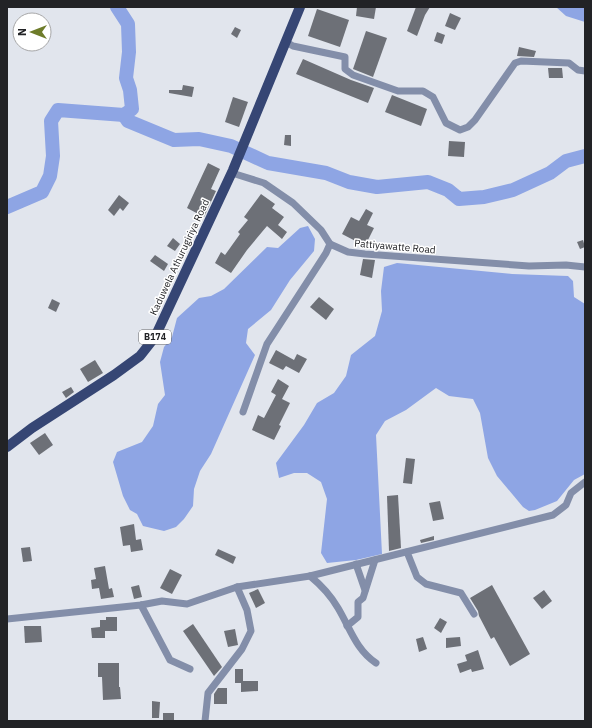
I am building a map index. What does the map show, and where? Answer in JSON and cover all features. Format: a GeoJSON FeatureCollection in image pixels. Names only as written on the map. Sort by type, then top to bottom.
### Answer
{"type":"FeatureCollection","features":[{"type":"Feature","properties":{"kind":"main road","name":"B174"},"geometry":{"type":"LineString","coordinates":[[286,42],[300,7]]}},
{"type":"Feature","properties":{"kind":"main road","name":"Kaduwela Athurugiriya Road"},"geometry":{"type":"LineString","coordinates":[[7,447],[32,428],[114,375],[140,356],[152,341],[159,330],[232,171],[286,42]]}},
{"type":"Feature","properties":{"kind":"street"},"geometry":{"type":"LineString","coordinates":[[286,42],[293,46],[345,57],[345,69],[353,75],[398,90],[423,91],[433,97],[446,123],[460,130],[468,127],[475,120],[515,63],[521,61],[569,63],[578,70],[585,71]]}},
{"type":"Feature","properties":{"kind":"street"},"geometry":{"type":"LineString","coordinates":[[232,171],[264,183],[293,203],[321,230],[330,244],[326,253],[267,344],[243,412]]}},
{"type":"Feature","properties":{"kind":"street","name":"Pattiyawatte Road"},"geometry":{"type":"LineString","coordinates":[[330,244],[348,252],[364,254],[529,266],[566,265],[585,267]]}},
{"type":"Feature","properties":{"kind":"street"},"geometry":{"type":"LineString","coordinates":[[7,619],[141,605],[162,601],[186,604],[237,587],[310,576],[553,515],[566,505],[571,493],[585,482]]}},
{"type":"Feature","properties":{"kind":"street"},"geometry":{"type":"LineString","coordinates":[[407,552],[416,577],[426,584],[461,593],[474,614]]}},
{"type":"Feature","properties":{"kind":"street"},"geometry":{"type":"LineString","coordinates":[[348,626],[358,617],[358,602],[363,598],[375,560]]}},
{"type":"Feature","properties":{"kind":"street"},"geometry":{"type":"LineString","coordinates":[[356,564],[365,590]]}},
{"type":"Feature","properties":{"kind":"street"},"geometry":{"type":"LineString","coordinates":[[310,576],[322,586],[338,607],[358,646],[367,658],[376,663]]}},
{"type":"Feature","properties":{"kind":"street"},"geometry":{"type":"LineString","coordinates":[[205,721],[208,693],[242,649],[252,631],[247,610],[237,587]]}},
{"type":"Feature","properties":{"kind":"street"},"geometry":{"type":"LineString","coordinates":[[141,605],[170,660],[190,669]]}},
{"type":"Feature","properties":{"kind":"water"},"geometry":{"type":"Polygon","coordinates":[[[556,7],[585,7],[585,22],[566,16],[556,7]]]}},
{"type":"Feature","properties":{"kind":"water"},"geometry":{"type":"Polygon","coordinates":[[[308,226],[315,239],[314,251],[290,280],[271,310],[248,329],[246,343],[255,355],[211,454],[200,471],[194,489],[193,506],[176,527],[164,531],[143,526],[137,514],[130,510],[123,496],[113,462],[117,452],[142,442],[153,426],[158,404],[165,395],[160,362],[164,347],[172,337],[177,318],[199,298],[211,296],[224,289],[267,247],[278,248],[300,228],[308,226]]]}},
{"type":"Feature","properties":{"kind":"water"},"geometry":{"type":"Polygon","coordinates":[[[397,263],[512,274],[568,276],[573,281],[574,297],[585,304],[585,474],[574,480],[557,501],[529,511],[523,507],[497,476],[488,458],[480,413],[473,399],[449,396],[436,388],[406,410],[385,421],[376,435],[382,554],[356,560],[327,563],[321,553],[327,499],[321,482],[307,473],[294,473],[279,478],[276,463],[304,425],[317,403],[334,393],[346,376],[351,355],[375,336],[382,311],[381,291],[384,267],[397,263]]]}},
{"type":"Feature","properties":{"kind":"building"},"geometry":{"type":"Polygon","coordinates":[[[357,7],[376,7],[374,19],[356,16],[357,7]]]}},
{"type":"Feature","properties":{"kind":"building"},"geometry":{"type":"Polygon","coordinates":[[[416,7],[430,7],[425,15],[417,36],[407,31],[416,7]]]}},
{"type":"Feature","properties":{"kind":"building"},"geometry":{"type":"Polygon","coordinates":[[[317,9],[349,20],[340,47],[308,36],[317,9]]]}},
{"type":"Feature","properties":{"kind":"building"},"geometry":{"type":"Polygon","coordinates":[[[450,13],[461,18],[455,30],[445,26],[450,13]]]}},
{"type":"Feature","properties":{"kind":"building"},"geometry":{"type":"Polygon","coordinates":[[[235,27],[241,30],[237,38],[231,34],[235,27]]]}},
{"type":"Feature","properties":{"kind":"building"},"geometry":{"type":"Polygon","coordinates":[[[366,31],[387,38],[373,77],[353,69],[366,31]]]}},
{"type":"Feature","properties":{"kind":"building"},"geometry":{"type":"Polygon","coordinates":[[[437,32],[445,35],[442,44],[434,41],[437,32]]]}},
{"type":"Feature","properties":{"kind":"building"},"geometry":{"type":"Polygon","coordinates":[[[519,47],[536,51],[534,57],[517,56],[519,47]]]}},
{"type":"Feature","properties":{"kind":"building"},"geometry":{"type":"Polygon","coordinates":[[[303,59],[351,80],[374,88],[368,103],[296,74],[303,59]]]}},
{"type":"Feature","properties":{"kind":"building"},"geometry":{"type":"Polygon","coordinates":[[[548,68],[562,68],[563,78],[549,78],[548,68]]]}},
{"type":"Feature","properties":{"kind":"building"},"geometry":{"type":"Polygon","coordinates":[[[183,85],[194,87],[192,97],[169,93],[169,90],[182,90],[183,85]]]}},
{"type":"Feature","properties":{"kind":"building"},"geometry":{"type":"Polygon","coordinates":[[[392,95],[427,109],[421,126],[385,112],[392,95]]]}},
{"type":"Feature","properties":{"kind":"building"},"geometry":{"type":"Polygon","coordinates":[[[233,97],[248,102],[239,127],[225,122],[233,97]]]}},
{"type":"Feature","properties":{"kind":"building"},"geometry":{"type":"Polygon","coordinates":[[[285,135],[291,135],[291,146],[284,145],[285,135]]]}},
{"type":"Feature","properties":{"kind":"building"},"geometry":{"type":"Polygon","coordinates":[[[449,141],[465,142],[464,157],[448,156],[449,141]]]}},
{"type":"Feature","properties":{"kind":"building"},"geometry":{"type":"Polygon","coordinates":[[[208,163],[220,169],[211,189],[216,191],[204,217],[187,208],[208,163]]]}},
{"type":"Feature","properties":{"kind":"building"},"geometry":{"type":"Polygon","coordinates":[[[261,194],[275,204],[272,208],[284,217],[278,225],[287,232],[282,239],[267,226],[247,250],[231,273],[215,263],[221,252],[225,255],[240,234],[238,232],[248,220],[244,217],[261,194]]]}},
{"type":"Feature","properties":{"kind":"building"},"geometry":{"type":"Polygon","coordinates":[[[119,195],[129,203],[123,211],[120,208],[114,216],[108,210],[119,195]]]}},
{"type":"Feature","properties":{"kind":"building"},"geometry":{"type":"Polygon","coordinates":[[[366,209],[373,213],[367,225],[374,228],[365,246],[342,234],[351,217],[359,221],[366,209]]]}},
{"type":"Feature","properties":{"kind":"building"},"geometry":{"type":"Polygon","coordinates":[[[173,238],[180,244],[175,251],[167,246],[173,238]]]}},
{"type":"Feature","properties":{"kind":"building"},"geometry":{"type":"Polygon","coordinates":[[[583,240],[585,247],[580,249],[577,242],[583,240]]]}},
{"type":"Feature","properties":{"kind":"building"},"geometry":{"type":"Polygon","coordinates":[[[155,255],[168,264],[164,271],[150,261],[155,255]]]}},
{"type":"Feature","properties":{"kind":"building"},"geometry":{"type":"Polygon","coordinates":[[[363,259],[375,260],[372,278],[360,275],[363,259]]]}},
{"type":"Feature","properties":{"kind":"building"},"geometry":{"type":"Polygon","coordinates":[[[319,297],[334,309],[326,320],[310,307],[319,297]]]}},
{"type":"Feature","properties":{"kind":"building"},"geometry":{"type":"Polygon","coordinates":[[[52,299],[60,303],[56,312],[48,308],[52,299]]]}},
{"type":"Feature","properties":{"kind":"building"},"geometry":{"type":"Polygon","coordinates":[[[276,350],[294,360],[297,354],[307,359],[299,373],[286,366],[283,370],[269,363],[276,350]]]}},
{"type":"Feature","properties":{"kind":"building"},"geometry":{"type":"Polygon","coordinates":[[[95,360],[103,373],[88,382],[80,369],[95,360]]]}},
{"type":"Feature","properties":{"kind":"building"},"geometry":{"type":"Polygon","coordinates":[[[278,379],[289,386],[282,399],[290,403],[279,425],[281,426],[274,440],[252,430],[258,415],[264,418],[276,395],[271,392],[278,379]]]}},
{"type":"Feature","properties":{"kind":"building"},"geometry":{"type":"Polygon","coordinates":[[[71,387],[74,392],[66,398],[62,392],[71,387]]]}},
{"type":"Feature","properties":{"kind":"building"},"geometry":{"type":"Polygon","coordinates":[[[45,433],[53,445],[39,455],[30,443],[45,433]]]}},
{"type":"Feature","properties":{"kind":"building"},"geometry":{"type":"Polygon","coordinates":[[[406,458],[415,459],[412,484],[403,483],[406,458]]]}},
{"type":"Feature","properties":{"kind":"building"},"geometry":{"type":"Polygon","coordinates":[[[398,495],[401,548],[389,551],[387,496],[398,495]]]}},
{"type":"Feature","properties":{"kind":"building"},"geometry":{"type":"Polygon","coordinates":[[[440,501],[444,519],[433,521],[429,503],[440,501]]]}},
{"type":"Feature","properties":{"kind":"building"},"geometry":{"type":"Polygon","coordinates":[[[134,524],[136,540],[141,539],[143,550],[131,552],[130,545],[123,546],[120,527],[134,524]]]}},
{"type":"Feature","properties":{"kind":"building"},"geometry":{"type":"Polygon","coordinates":[[[434,536],[434,540],[421,543],[420,540],[434,536]]]}},
{"type":"Feature","properties":{"kind":"building"},"geometry":{"type":"Polygon","coordinates":[[[30,547],[32,561],[23,562],[21,548],[30,547]]]}},
{"type":"Feature","properties":{"kind":"building"},"geometry":{"type":"Polygon","coordinates":[[[218,549],[236,557],[233,564],[215,555],[218,549]]]}},
{"type":"Feature","properties":{"kind":"building"},"geometry":{"type":"Polygon","coordinates":[[[105,566],[109,589],[112,588],[114,597],[101,599],[99,588],[92,589],[91,580],[96,579],[94,568],[105,566]]]}},
{"type":"Feature","properties":{"kind":"building"},"geometry":{"type":"Polygon","coordinates":[[[170,569],[182,575],[172,594],[160,588],[170,569]]]}},
{"type":"Feature","properties":{"kind":"building"},"geometry":{"type":"Polygon","coordinates":[[[139,585],[142,597],[134,599],[131,587],[139,585]]]}},
{"type":"Feature","properties":{"kind":"building"},"geometry":{"type":"Polygon","coordinates":[[[492,585],[530,654],[510,666],[494,637],[491,639],[470,598],[492,585]]]}},
{"type":"Feature","properties":{"kind":"building"},"geometry":{"type":"Polygon","coordinates":[[[258,589],[265,603],[256,608],[249,593],[258,589]]]}},
{"type":"Feature","properties":{"kind":"building"},"geometry":{"type":"Polygon","coordinates":[[[544,590],[552,601],[542,609],[533,598],[544,590]]]}},
{"type":"Feature","properties":{"kind":"building"},"geometry":{"type":"Polygon","coordinates":[[[106,617],[117,617],[117,631],[105,631],[105,638],[92,638],[91,628],[100,627],[100,620],[106,620],[106,617]]]}},
{"type":"Feature","properties":{"kind":"building"},"geometry":{"type":"Polygon","coordinates":[[[440,618],[447,622],[441,633],[434,628],[440,618]]]}},
{"type":"Feature","properties":{"kind":"building"},"geometry":{"type":"Polygon","coordinates":[[[193,624],[222,667],[214,676],[183,631],[193,624]]]}},
{"type":"Feature","properties":{"kind":"building"},"geometry":{"type":"Polygon","coordinates":[[[24,626],[41,626],[42,642],[25,643],[24,626]]]}},
{"type":"Feature","properties":{"kind":"building"},"geometry":{"type":"Polygon","coordinates":[[[235,629],[238,645],[228,647],[224,631],[235,629]]]}},
{"type":"Feature","properties":{"kind":"building"},"geometry":{"type":"Polygon","coordinates":[[[423,637],[427,649],[419,652],[416,639],[423,637]]]}},
{"type":"Feature","properties":{"kind":"building"},"geometry":{"type":"Polygon","coordinates":[[[460,637],[461,646],[446,648],[446,638],[460,637]]]}},
{"type":"Feature","properties":{"kind":"building"},"geometry":{"type":"Polygon","coordinates":[[[478,650],[484,669],[472,672],[471,669],[460,673],[457,664],[467,661],[465,655],[478,650]]]}},
{"type":"Feature","properties":{"kind":"building"},"geometry":{"type":"Polygon","coordinates":[[[98,663],[119,663],[119,687],[121,699],[103,700],[102,677],[98,677],[98,663]]]}},
{"type":"Feature","properties":{"kind":"building"},"geometry":{"type":"Polygon","coordinates":[[[235,669],[243,669],[243,681],[258,681],[258,691],[241,692],[241,683],[235,683],[235,669]]]}},
{"type":"Feature","properties":{"kind":"building"},"geometry":{"type":"Polygon","coordinates":[[[218,688],[227,688],[227,704],[214,704],[214,694],[218,688]]]}},
{"type":"Feature","properties":{"kind":"building"},"geometry":{"type":"Polygon","coordinates":[[[152,701],[160,702],[159,718],[152,718],[152,701]]]}},
{"type":"Feature","properties":{"kind":"building"},"geometry":{"type":"Polygon","coordinates":[[[163,713],[174,713],[174,721],[163,721],[163,713]]]}},
{"type":"Feature","properties":{"kind":"waterway"},"geometry":{"type":"LineString","coordinates":[[7,207],[42,192],[50,176],[53,156],[51,121],[58,110],[124,115],[132,109],[130,90],[126,78],[129,52],[128,24],[117,7]]}},
{"type":"Feature","properties":{"kind":"waterway"},"geometry":{"type":"LineString","coordinates":[[124,115],[128,121],[174,140],[199,139],[231,146],[268,163],[326,173],[349,182],[377,187],[428,182],[448,190],[459,199],[484,197],[513,190],[550,173],[566,161],[585,156]]}}]}
